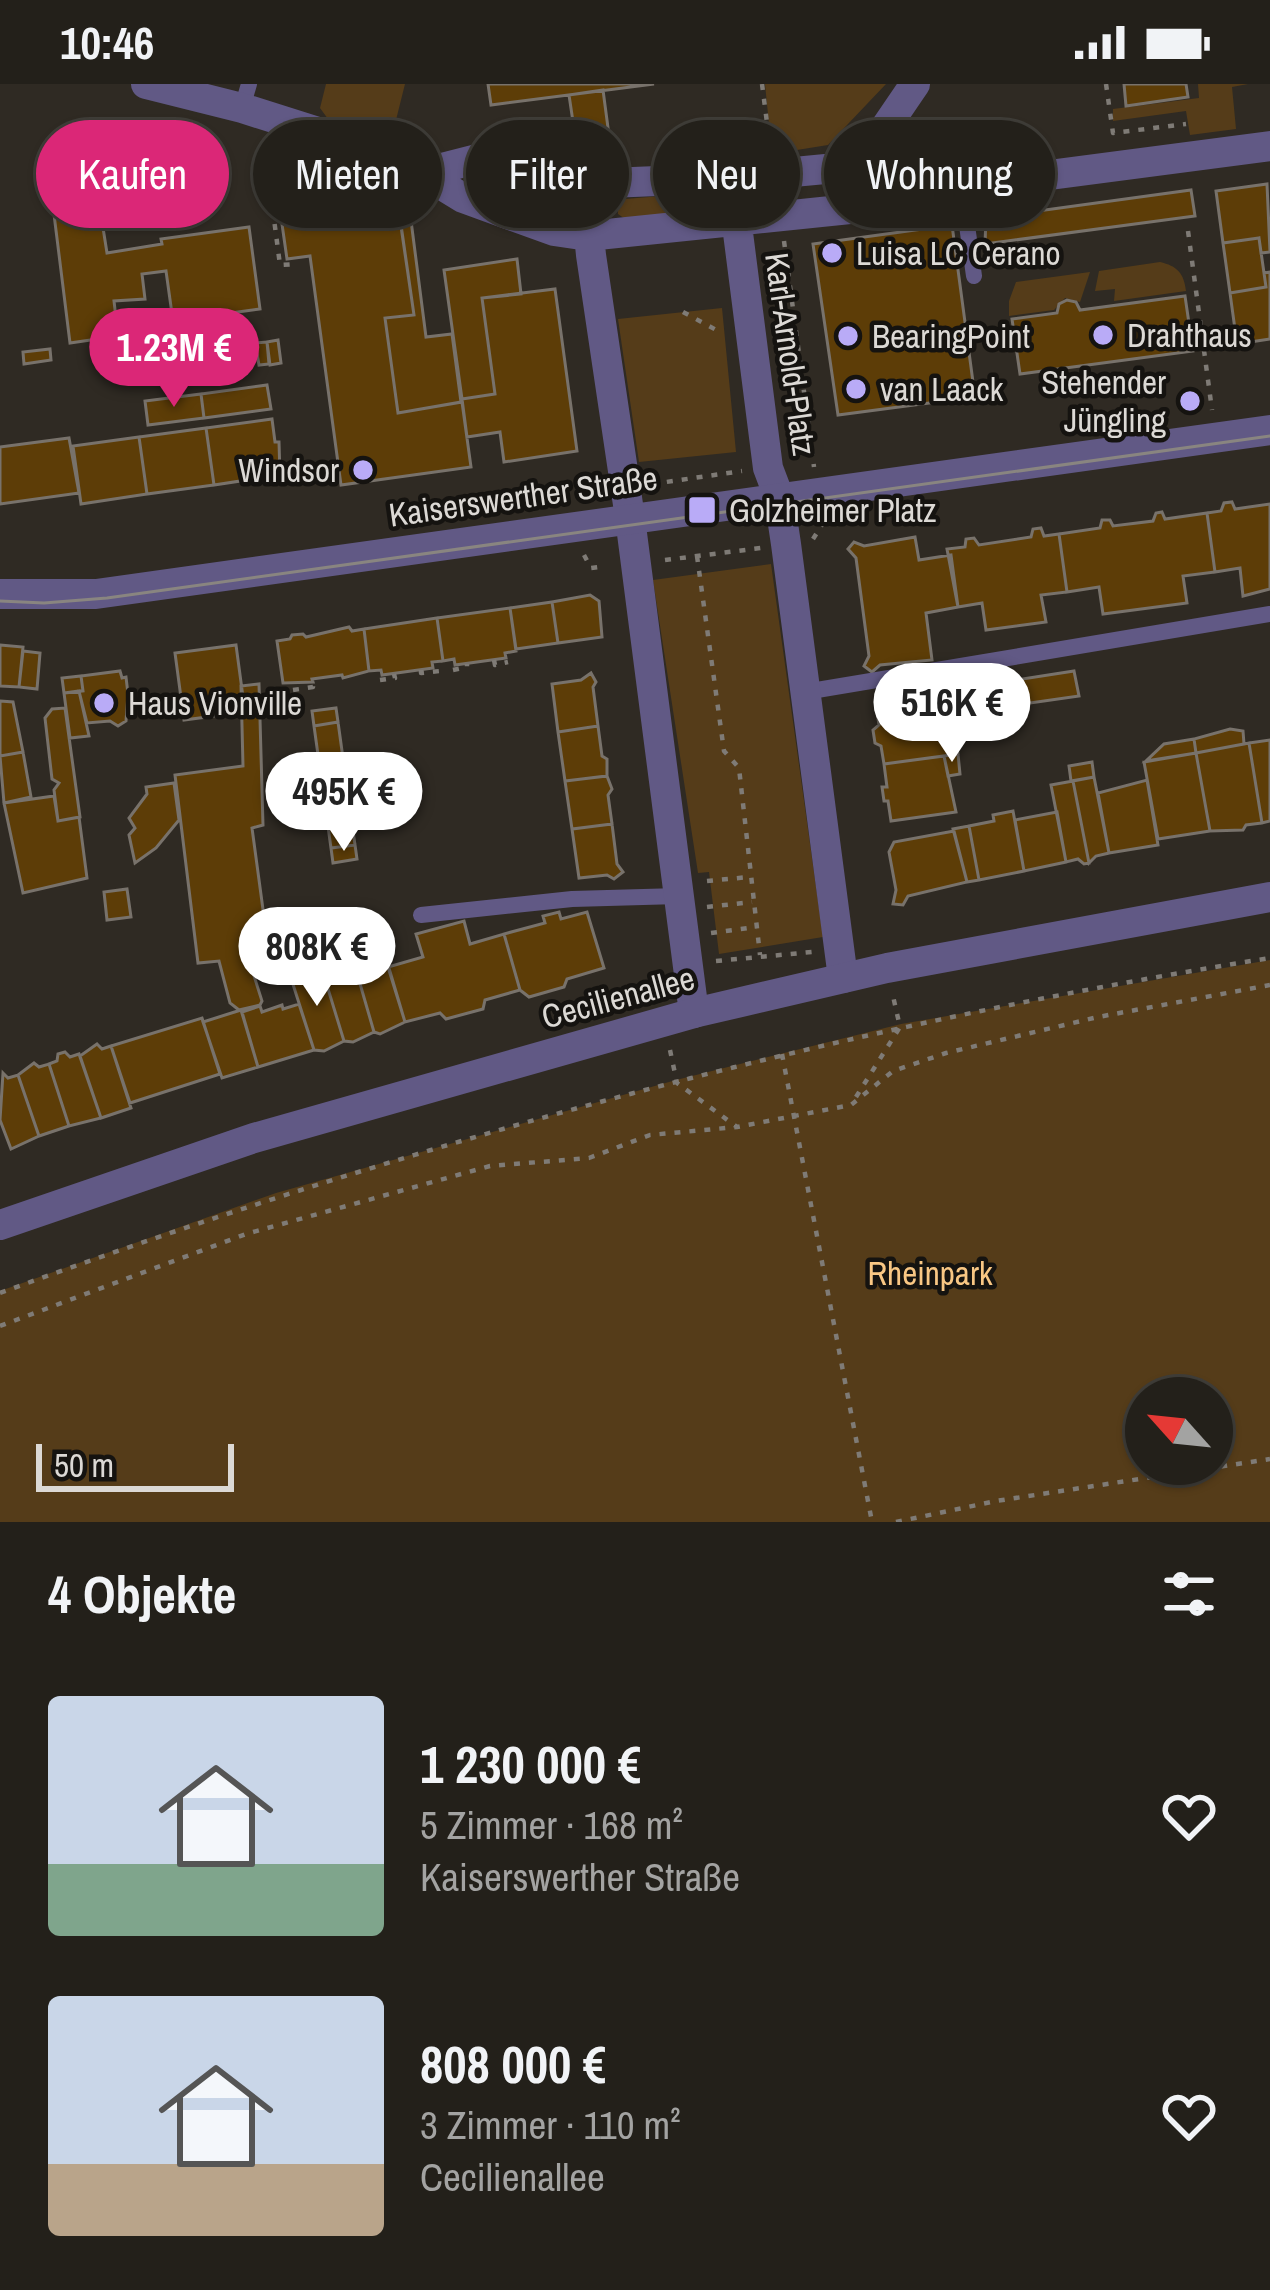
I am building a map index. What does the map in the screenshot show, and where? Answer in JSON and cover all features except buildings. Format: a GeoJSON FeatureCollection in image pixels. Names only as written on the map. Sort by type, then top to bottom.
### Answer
{"type":"FeatureCollection","features":[{"type":"Feature","properties":{"kind":"street"},"geometry":{"type":"LineString","coordinates":[[146,84],[241,95],[283,120]]}},
{"type":"Feature","properties":{"kind":"street","name":"Karl-Arnold-Platz"},"geometry":{"type":"LineString","coordinates":[[892,120],[915,84]]}},
{"type":"Feature","properties":{"kind":"street","name":"Karl-Arnold-Platz"},"geometry":{"type":"LineString","coordinates":[[1055,176],[1270,146]]}},
{"type":"Feature","properties":{"kind":"street"},"geometry":{"type":"LineString","coordinates":[[442,184],[463,198],[554,231],[588,236],[662,228]]}},
{"type":"Feature","properties":{"kind":"street"},"geometry":{"type":"LineString","coordinates":[[587,228],[635,564],[693,902],[701,964],[694,1012]]}},
{"type":"Feature","properties":{"kind":"street","name":"Karl-Arnold-Platz"},"geometry":{"type":"LineString","coordinates":[[737,228],[768,467],[779,497]]}},
{"type":"Feature","properties":{"kind":"street","name":"Kaiserswerther Straße"},"geometry":{"type":"LineString","coordinates":[[0,594],[95,594],[580,509],[779,497],[1270,430]]}},
{"type":"Feature","properties":{"kind":"street"},"geometry":{"type":"LineString","coordinates":[[779,497],[843,978]]}},
{"type":"Feature","properties":{"kind":"street","name":"Cecilienallee"},"geometry":{"type":"LineString","coordinates":[[0,1225],[254,1138],[694,1012],[843,978],[1270,897]]}},
{"type":"Feature","properties":{"kind":"lane"},"geometry":{"type":"LineString","coordinates":[[967,228],[974,276]]}},
{"type":"Feature","properties":{"kind":"lane"},"geometry":{"type":"LineString","coordinates":[[805,692],[1270,614]]}},
{"type":"Feature","properties":{"kind":"lane"},"geometry":{"type":"LineString","coordinates":[[421,915],[572,899],[693,902]]}},
{"type":"Feature","properties":{"kind":"path"},"geometry":{"type":"LineString","coordinates":[[763,84],[767,120]]}},
{"type":"Feature","properties":{"kind":"path"},"geometry":{"type":"LineString","coordinates":[[1106,84],[1113,134],[1186,124]]}},
{"type":"Feature","properties":{"kind":"path"},"geometry":{"type":"LineString","coordinates":[[275,228],[280,265],[297,264]]}},
{"type":"Feature","properties":{"kind":"path"},"geometry":{"type":"LineString","coordinates":[[783,228],[818,492]]}},
{"type":"Feature","properties":{"kind":"path"},"geometry":{"type":"LineString","coordinates":[[1188,231],[1216,437]]}},
{"type":"Feature","properties":{"kind":"path"},"geometry":{"type":"LineString","coordinates":[[683,312],[724,334],[751,329]]}},
{"type":"Feature","properties":{"kind":"path"},"geometry":{"type":"LineString","coordinates":[[504,511],[513,502],[580,509],[627,503],[768,467]]}},
{"type":"Feature","properties":{"kind":"path"},"geometry":{"type":"LineString","coordinates":[[580,509],[584,556],[591,568],[812,541],[820,533],[822,520],[844,518]]}},
{"type":"Feature","properties":{"kind":"path"},"geometry":{"type":"LineString","coordinates":[[697,556],[724,751],[739,768],[760,955]]}},
{"type":"Feature","properties":{"kind":"path"},"geometry":{"type":"LineString","coordinates":[[494,660],[495,664],[508,662]]}},
{"type":"Feature","properties":{"kind":"path"},"geometry":{"type":"LineString","coordinates":[[454,670],[467,664]]}},
{"type":"Feature","properties":{"kind":"path"},"geometry":{"type":"LineString","coordinates":[[421,670],[422,674],[440,671]]}},
{"type":"Feature","properties":{"kind":"path"},"geometry":{"type":"LineString","coordinates":[[380,680],[395,678],[394,674]]}},
{"type":"Feature","properties":{"kind":"path"},"geometry":{"type":"LineString","coordinates":[[293,690],[313,687],[313,682]]}},
{"type":"Feature","properties":{"kind":"path"},"geometry":{"type":"LineString","coordinates":[[693,902],[704,881],[749,877]]}},
{"type":"Feature","properties":{"kind":"path"},"geometry":{"type":"LineString","coordinates":[[693,902],[752,902]]}},
{"type":"Feature","properties":{"kind":"path"},"geometry":{"type":"LineString","coordinates":[[693,902],[710,933],[701,964],[760,955],[785,957]]}},
{"type":"Feature","properties":{"kind":"path"},"geometry":{"type":"LineString","coordinates":[[710,933],[756,927]]}},
{"type":"Feature","properties":{"kind":"path"},"geometry":{"type":"LineString","coordinates":[[0,1293],[275,1195],[470,1136],[900,1027],[1270,958]]}},
{"type":"Feature","properties":{"kind":"path"},"geometry":{"type":"LineString","coordinates":[[856,1097],[893,1071],[946,1052],[1270,985]]}},
{"type":"Feature","properties":{"kind":"path"},"geometry":{"type":"LineString","coordinates":[[0,1327],[246,1234],[490,1166],[589,1158],[650,1135],[737,1127],[850,1105],[900,1027]]}},
{"type":"Feature","properties":{"kind":"path"},"geometry":{"type":"LineString","coordinates":[[782,1054],[872,1522]]}},
{"type":"Feature","properties":{"kind":"path"},"geometry":{"type":"LineString","coordinates":[[677,1084],[737,1127]]}},
{"type":"Feature","properties":{"kind":"path"},"geometry":{"type":"LineString","coordinates":[[896,1522],[1270,1459]]}},
{"type":"Feature","properties":{"kind":"green space"},"geometry":{"type":"Polygon","coordinates":[[[326,84],[405,84],[396,120],[331,120],[320,108],[326,84]]]}},
{"type":"Feature","properties":{"kind":"green space"},"geometry":{"type":"Polygon","coordinates":[[[765,84],[886,84],[852,120],[824,120],[824,146],[800,150],[800,120],[769,120],[765,84]]]}},
{"type":"Feature","properties":{"kind":"green space"},"geometry":{"type":"Polygon","coordinates":[[[1198,84],[1248,84],[1232,87],[1236,129],[1190,135],[1186,111],[1113,121],[1113,109],[1199,98],[1198,84]]]}},
{"type":"Feature","properties":{"kind":"green space"},"geometry":{"type":"Polygon","coordinates":[[[653,197],[653,216],[629,219],[629,199],[653,197]]]}},
{"type":"Feature","properties":{"kind":"green space"},"geometry":{"type":"Polygon","coordinates":[[[1160,262],[1179,271],[1186,291],[1114,301],[1115,289],[1095,291],[1099,271],[1160,262]]]}},
{"type":"Feature","properties":{"kind":"green space"},"geometry":{"type":"Polygon","coordinates":[[[1090,272],[1080,302],[1065,298],[1054,310],[1009,316],[1016,282],[1090,272]]]}},
{"type":"Feature","properties":{"kind":"green space"},"geometry":{"type":"Polygon","coordinates":[[[722,308],[736,452],[639,462],[618,319],[722,308]]]}},
{"type":"Feature","properties":{"kind":"green space"},"geometry":{"type":"Polygon","coordinates":[[[771,564],[823,937],[719,954],[709,872],[698,873],[653,580],[771,564]]]}},
{"type":"Feature","properties":{"kind":"green space","name":"Rheinpark"},"geometry":{"type":"Polygon","coordinates":[[[1270,960],[1270,1522],[0,1522],[0,1291],[276,1193],[676,1080],[901,1024],[1270,960]]]}},
{"type":"Feature","properties":{"kind":"tram line"},"geometry":{"type":"LineString","coordinates":[[0,601],[107,598],[1270,436]]}},
{"type":"Feature","properties":{"kind":"place","name":"Luisa LC Cerano"},"geometry":{"type":"Point","coordinates":[832,253]}},
{"type":"Feature","properties":{"kind":"place","name":"Drahthaus"},"geometry":{"type":"Point","coordinates":[1103,335]}},
{"type":"Feature","properties":{"kind":"place","name":"BearingPoint"},"geometry":{"type":"Point","coordinates":[848,336]}},
{"type":"Feature","properties":{"kind":"place","name":"van Laack"},"geometry":{"type":"Point","coordinates":[856,389]}},
{"type":"Feature","properties":{"kind":"place","name":"Stehender Jüngling"},"geometry":{"type":"Point","coordinates":[1190,401]}},
{"type":"Feature","properties":{"kind":"place","name":"Windsor"},"geometry":{"type":"Point","coordinates":[363,470]}},
{"type":"Feature","properties":{"kind":"place","name":"Golzheimer Platz"},"geometry":{"type":"Point","coordinates":[702,510]}},
{"type":"Feature","properties":{"kind":"place","name":"Haus Vionville"},"geometry":{"type":"Point","coordinates":[104,703]}}]}
